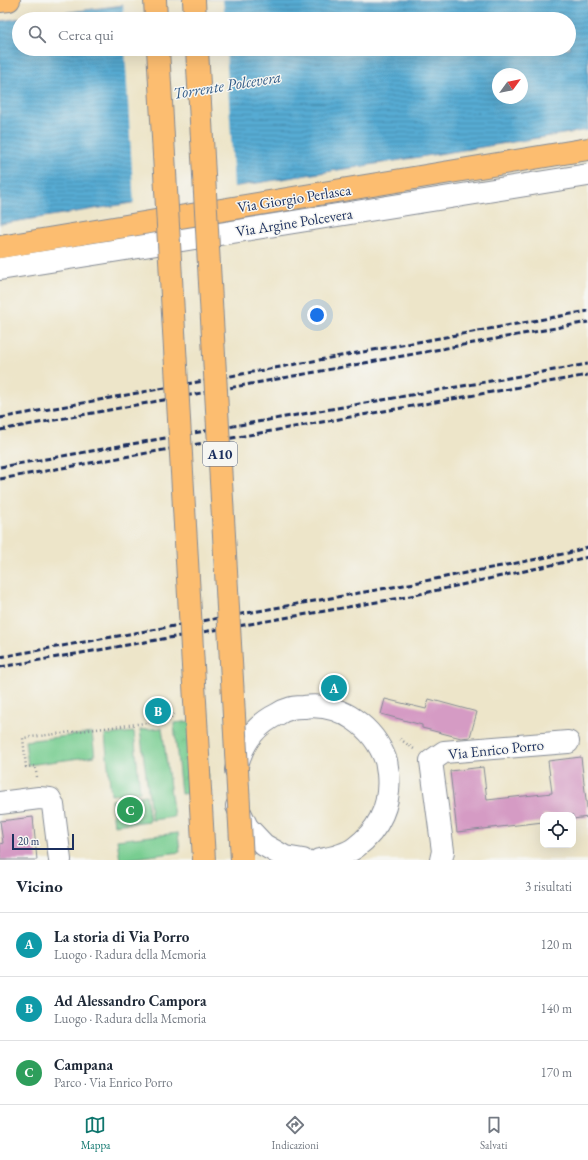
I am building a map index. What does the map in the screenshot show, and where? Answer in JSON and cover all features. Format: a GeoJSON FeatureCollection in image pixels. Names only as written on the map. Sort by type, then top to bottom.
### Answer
{"type":"FeatureCollection","features":[{"type":"Feature","properties":{"kind":"main road"},"geometry":{"type":"LineString","coordinates":[[0,1],[9,0]]}},
{"type":"Feature","properties":{"kind":"main road"},"geometry":{"type":"LineString","coordinates":[[155,0],[156,12]]}},
{"type":"Feature","properties":{"kind":"main road"},"geometry":{"type":"LineString","coordinates":[[194,0],[195,12]]}},
{"type":"Feature","properties":{"kind":"main road","name":"A10"},"geometry":{"type":"LineString","coordinates":[[158,56],[204,860]]}},
{"type":"Feature","properties":{"kind":"main road","name":"A10"},"geometry":{"type":"LineString","coordinates":[[197,56],[242,860]]}},
{"type":"Feature","properties":{"kind":"main road","name":"Via Giorgio Perlasca"},"geometry":{"type":"LineString","coordinates":[[0,247],[588,149]]}},
{"type":"Feature","properties":{"kind":"street","name":"Via Argine Polcevera"},"geometry":{"type":"LineString","coordinates":[[0,269],[588,175]]}},
{"type":"Feature","properties":{"kind":"street"},"geometry":{"type":"LineString","coordinates":[[303,860],[285,857],[264,845],[247,827],[237,805],[234,781],[238,757],[250,735],[254,731],[268,719],[290,708],[314,705],[338,710],[359,722],[376,740],[386,762],[389,786],[385,810],[373,831],[355,848],[333,858],[319,860]]}},
{"type":"Feature","properties":{"kind":"street","name":"Via Enrico Porro"},"geometry":{"type":"LineString","coordinates":[[441,860],[443,851],[430,761],[444,752],[568,742]]}},
{"type":"Feature","properties":{"kind":"street"},"geometry":{"type":"LineString","coordinates":[[0,802],[39,798],[50,799],[54,805],[60,860]]}},
{"type":"Feature","properties":{"kind":"green space"},"geometry":{"type":"Polygon","coordinates":[[[202,720],[209,791],[181,794],[174,723],[202,720]]]}},
{"type":"Feature","properties":{"kind":"green space"},"geometry":{"type":"Polygon","coordinates":[[[162,728],[174,817],[152,820],[140,730],[162,728]]]}},
{"type":"Feature","properties":{"kind":"green space"},"geometry":{"type":"Polygon","coordinates":[[[134,732],[140,792],[111,795],[105,735],[134,732]]]}},
{"type":"Feature","properties":{"kind":"green space"},"geometry":{"type":"Polygon","coordinates":[[[92,733],[95,756],[28,765],[25,741],[92,733]]]}},
{"type":"Feature","properties":{"kind":"green space"},"geometry":{"type":"Polygon","coordinates":[[[146,795],[150,821],[114,825],[111,800],[146,795]]]}},
{"type":"Feature","properties":{"kind":"green space"},"geometry":{"type":"Polygon","coordinates":[[[178,833],[180,852],[120,860],[117,840],[178,833]]]}},
{"type":"Feature","properties":{"kind":"water","name":"Torrente Polcevera"},"geometry":{"type":"Polygon","coordinates":[[[163,0],[588,0],[588,130],[0,224],[0,21],[12,19],[12,56],[576,56],[576,12],[70,12],[163,0]]]}},
{"type":"Feature","properties":{"kind":"pier"},"geometry":{"type":"Polygon","coordinates":[[[147,0],[223,0],[224,12],[124,12],[123,3],[147,0]]]}},
{"type":"Feature","properties":{"kind":"pier"},"geometry":{"type":"Polygon","coordinates":[[[125,56],[226,56],[234,189],[134,205],[125,56]]]}},
{"type":"Feature","properties":{"kind":"building"},"geometry":{"type":"Polygon","coordinates":[[[385,699],[426,709],[429,699],[477,712],[470,737],[461,738],[422,728],[422,725],[381,714],[385,699]]]}},
{"type":"Feature","properties":{"kind":"building"},"geometry":{"type":"Polygon","coordinates":[[[581,757],[588,817],[576,819],[576,812],[540,812],[540,822],[457,832],[450,771],[483,767],[487,800],[552,793],[548,761],[581,757]]]}},
{"type":"Feature","properties":{"kind":"building"},"geometry":{"type":"Polygon","coordinates":[[[33,817],[37,860],[0,860],[0,844],[3,843],[0,821],[33,817]]]}},
{"type":"Feature","properties":{"kind":"railway"},"geometry":{"type":"LineString","coordinates":[[0,418],[588,311]]}},
{"type":"Feature","properties":{"kind":"railway"},"geometry":{"type":"LineString","coordinates":[[0,430],[588,322]]}},
{"type":"Feature","properties":{"kind":"railway"},"geometry":{"type":"LineString","coordinates":[[0,467],[588,364]]}},
{"type":"Feature","properties":{"kind":"railway"},"geometry":{"type":"LineString","coordinates":[[0,479],[588,375]]}},
{"type":"Feature","properties":{"kind":"railway"},"geometry":{"type":"LineString","coordinates":[[0,657],[404,585],[568,553],[588,547]]}},
{"type":"Feature","properties":{"kind":"railway"},"geometry":{"type":"LineString","coordinates":[[0,667],[406,597],[588,557]]}},
{"type":"Feature","properties":{"kind":"place","name":"La storia di Via Porro"},"geometry":{"type":"Point","coordinates":[334,688]}},
{"type":"Feature","properties":{"kind":"place","name":"Ad Alessandro Campora"},"geometry":{"type":"Point","coordinates":[158,711]}},
{"type":"Feature","properties":{"kind":"place","name":"Campana"},"geometry":{"type":"Point","coordinates":[130,810]}}]}
